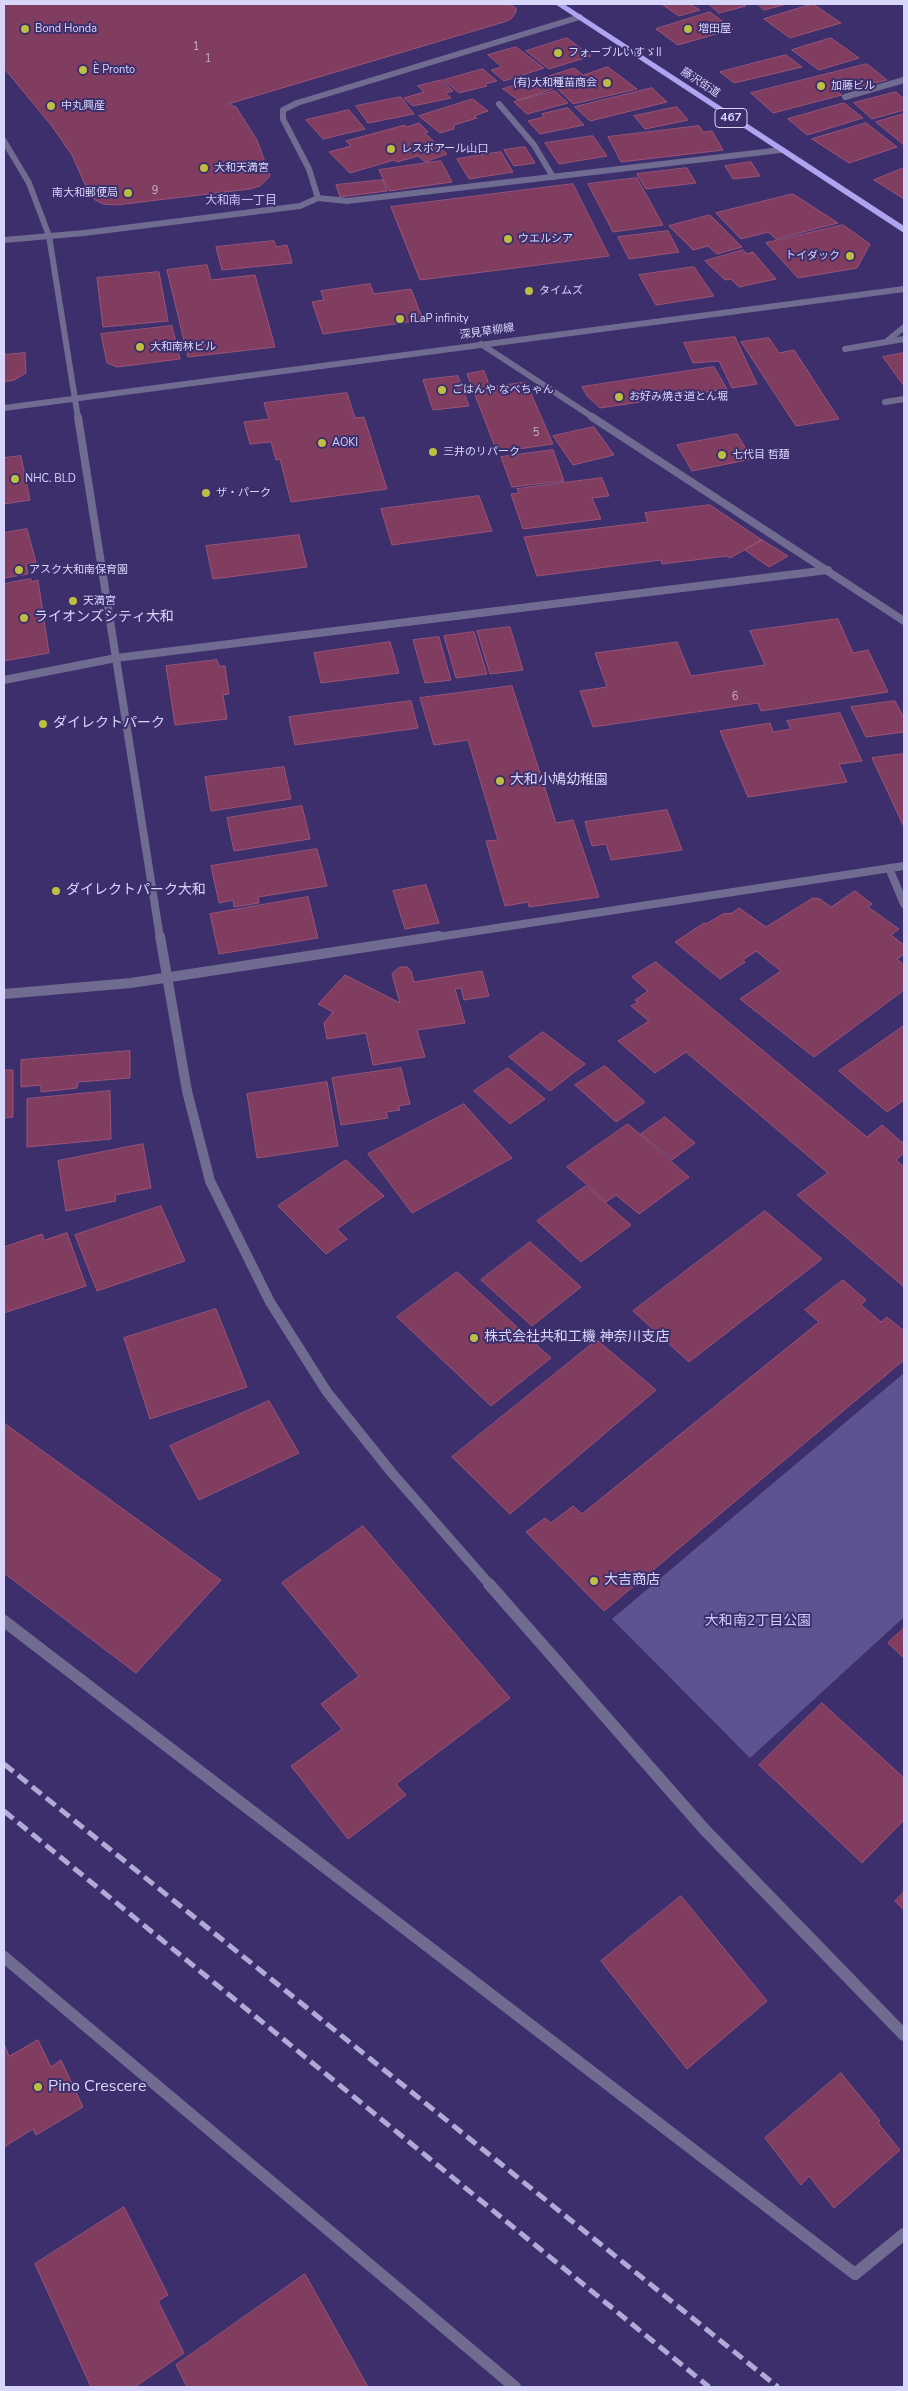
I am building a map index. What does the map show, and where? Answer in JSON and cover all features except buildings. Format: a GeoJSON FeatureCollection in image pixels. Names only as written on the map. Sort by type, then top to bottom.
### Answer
{"type":"FeatureCollection","features":[{"type":"Feature","properties":{"kind":"highway","name":"藤沢街道"},"geometry":{"type":"LineString","coordinates":[[560,4],[904,230]]}},
{"type":"Feature","properties":{"kind":"street"},"geometry":{"type":"LineString","coordinates":[[318,198],[309,169],[283,118],[284,110],[297,103],[580,17]]}},
{"type":"Feature","properties":{"kind":"street"},"geometry":{"type":"LineString","coordinates":[[845,97],[904,80]]}},
{"type":"Feature","properties":{"kind":"street"},"geometry":{"type":"LineString","coordinates":[[499,104],[534,145],[553,177]]}},
{"type":"Feature","properties":{"kind":"street"},"geometry":{"type":"LineString","coordinates":[[4,141],[29,183],[50,236],[74,399],[167,978],[187,1090],[210,1181],[270,1302],[327,1392],[392,1473],[704,1829],[904,2035]]}},
{"type":"Feature","properties":{"kind":"street"},"geometry":{"type":"LineString","coordinates":[[4,240],[300,206],[318,198],[347,201],[781,150]]}},
{"type":"Feature","properties":{"kind":"street","name":"深見草柳線"},"geometry":{"type":"LineString","coordinates":[[4,408],[904,289]]}},
{"type":"Feature","properties":{"kind":"street"},"geometry":{"type":"LineString","coordinates":[[885,343],[904,327]]}},
{"type":"Feature","properties":{"kind":"street"},"geometry":{"type":"LineString","coordinates":[[845,349],[904,339]]}},
{"type":"Feature","properties":{"kind":"street"},"geometry":{"type":"LineString","coordinates":[[481,344],[904,621]]}},
{"type":"Feature","properties":{"kind":"street"},"geometry":{"type":"LineString","coordinates":[[885,402],[904,399]]}},
{"type":"Feature","properties":{"kind":"street"},"geometry":{"type":"LineString","coordinates":[[4,680],[116,658],[828,570]]}},
{"type":"Feature","properties":{"kind":"street"},"geometry":{"type":"LineString","coordinates":[[4,994],[112,986],[904,866]]}},
{"type":"Feature","properties":{"kind":"street"},"geometry":{"type":"LineString","coordinates":[[889,868],[904,904]]}},
{"type":"Feature","properties":{"kind":"street"},"geometry":{"type":"LineString","coordinates":[[4,1621],[855,2274],[904,2234]]}},
{"type":"Feature","properties":{"kind":"street"},"geometry":{"type":"LineString","coordinates":[[4,1957],[515,2387]]}},
{"type":"Feature","properties":{"kind":"green space","name":"大和南2丁目公園"},"geometry":{"type":"Polygon","coordinates":[[[904,1373],[904,1617],[750,1758],[612,1619],[904,1373]]]}},
{"type":"Feature","properties":{"kind":"railway"},"geometry":{"type":"LineString","coordinates":[[4,1764],[778,2387]]}},
{"type":"Feature","properties":{"kind":"railway"},"geometry":{"type":"LineString","coordinates":[[4,1811],[709,2387]]}},
{"type":"Feature","properties":{"kind":"place","name":"Bond Honda"},"geometry":{"type":"Point","coordinates":[25,29]}},
{"type":"Feature","properties":{"kind":"place","name":"増田屋"},"geometry":{"type":"Point","coordinates":[688,29]}},
{"type":"Feature","properties":{"kind":"place","name":"フォーブルいすゞII"},"geometry":{"type":"Point","coordinates":[558,53]}},
{"type":"Feature","properties":{"kind":"place","name":"È Pronto"},"geometry":{"type":"Point","coordinates":[83,70]}},
{"type":"Feature","properties":{"kind":"place","name":"(有)大和種苗商会"},"geometry":{"type":"Point","coordinates":[607,83]}},
{"type":"Feature","properties":{"kind":"place","name":"加藤ビル"},"geometry":{"type":"Point","coordinates":[821,86]}},
{"type":"Feature","properties":{"kind":"place","name":"中丸興産"},"geometry":{"type":"Point","coordinates":[51,106]}},
{"type":"Feature","properties":{"kind":"place","name":"レスポアール山口"},"geometry":{"type":"Point","coordinates":[391,149]}},
{"type":"Feature","properties":{"kind":"place","name":"大和天満宮"},"geometry":{"type":"Point","coordinates":[204,168]}},
{"type":"Feature","properties":{"kind":"place","name":"南大和郵便局"},"geometry":{"type":"Point","coordinates":[128,193]}},
{"type":"Feature","properties":{"kind":"place","name":"ウエルシア"},"geometry":{"type":"Point","coordinates":[508,239]}},
{"type":"Feature","properties":{"kind":"place","name":"トイダック"},"geometry":{"type":"Point","coordinates":[850,256]}},
{"type":"Feature","properties":{"kind":"place","name":"タイムズ"},"geometry":{"type":"Point","coordinates":[529,291]}},
{"type":"Feature","properties":{"kind":"place","name":"fLaP infinity"},"geometry":{"type":"Point","coordinates":[400,319]}},
{"type":"Feature","properties":{"kind":"place","name":"大和南林ビル"},"geometry":{"type":"Point","coordinates":[140,347]}},
{"type":"Feature","properties":{"kind":"place","name":"ごはんや なべちゃん"},"geometry":{"type":"Point","coordinates":[442,390]}},
{"type":"Feature","properties":{"kind":"place","name":"お好み焼き道とん堀"},"geometry":{"type":"Point","coordinates":[619,397]}},
{"type":"Feature","properties":{"kind":"place","name":"AOKI"},"geometry":{"type":"Point","coordinates":[322,443]}},
{"type":"Feature","properties":{"kind":"place","name":"三井のリパーク"},"geometry":{"type":"Point","coordinates":[433,452]}},
{"type":"Feature","properties":{"kind":"place","name":"七代目 哲麺"},"geometry":{"type":"Point","coordinates":[722,455]}},
{"type":"Feature","properties":{"kind":"place","name":"NHC. BLD"},"geometry":{"type":"Point","coordinates":[15,479]}},
{"type":"Feature","properties":{"kind":"place","name":"ザ・パーク"},"geometry":{"type":"Point","coordinates":[206,493]}},
{"type":"Feature","properties":{"kind":"place","name":"アスク大和南保育園"},"geometry":{"type":"Point","coordinates":[19,570]}},
{"type":"Feature","properties":{"kind":"place","name":"天満宮"},"geometry":{"type":"Point","coordinates":[73,601]}},
{"type":"Feature","properties":{"kind":"place","name":"ライオンズシティ大和"},"geometry":{"type":"Point","coordinates":[24,618]}},
{"type":"Feature","properties":{"kind":"place","name":"ダイレクトパーク"},"geometry":{"type":"Point","coordinates":[43,724]}},
{"type":"Feature","properties":{"kind":"place","name":"大和小鳩幼稚園"},"geometry":{"type":"Point","coordinates":[500,781]}},
{"type":"Feature","properties":{"kind":"place","name":"ダイレクトパーク大和"},"geometry":{"type":"Point","coordinates":[56,891]}},
{"type":"Feature","properties":{"kind":"place","name":"株式会社共和工機 神奈川支店"},"geometry":{"type":"Point","coordinates":[474,1338]}},
{"type":"Feature","properties":{"kind":"place","name":"大吉商店"},"geometry":{"type":"Point","coordinates":[594,1581]}},
{"type":"Feature","properties":{"kind":"place","name":"Pino Crescere"},"geometry":{"type":"Point","coordinates":[38,2087]}},
{"type":"Feature","properties":{"kind":"district","name":"大和南一丁目"},"geometry":{"type":"Point","coordinates":[241,201]}}]}
